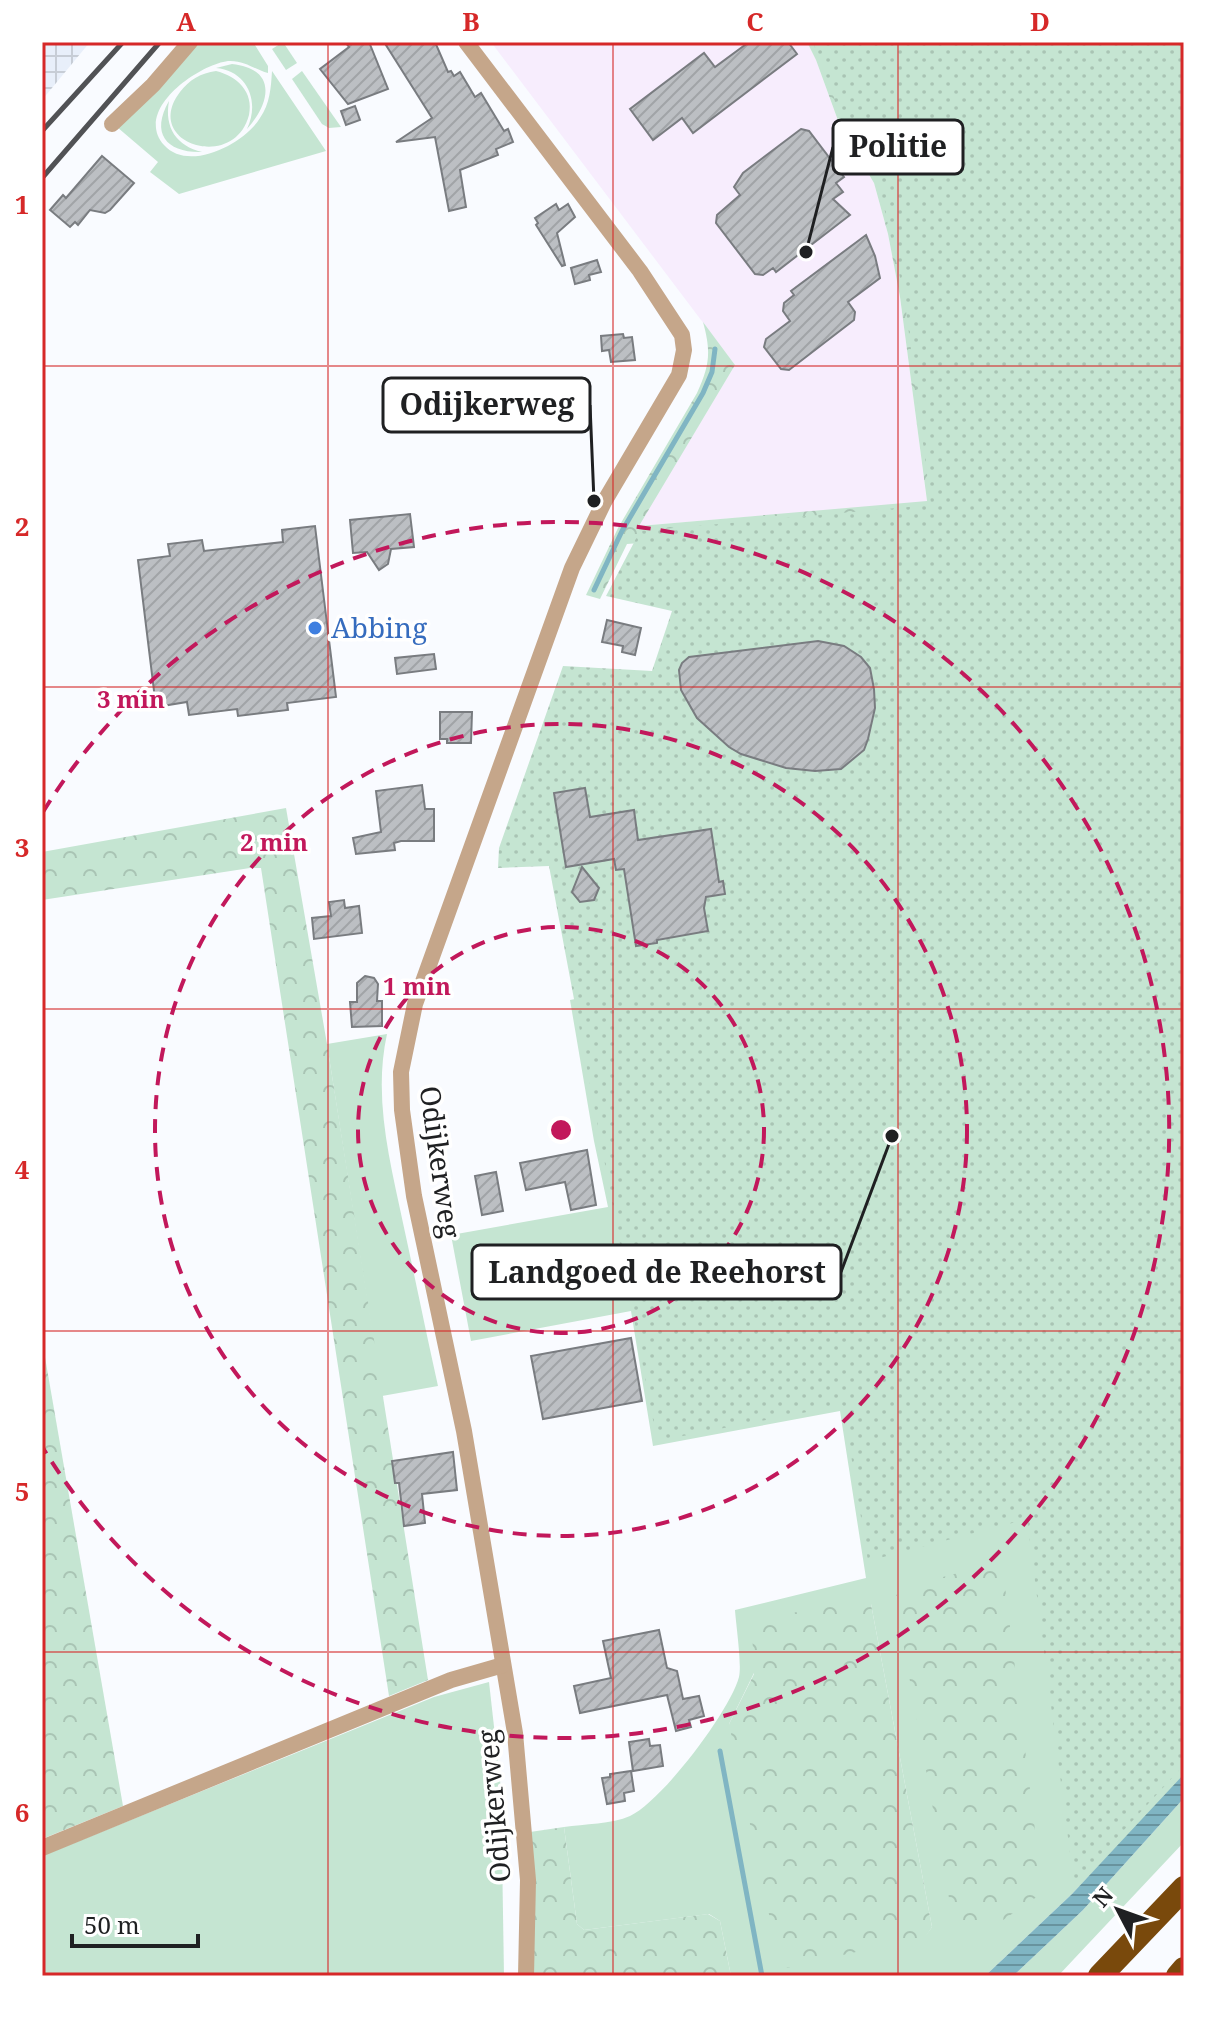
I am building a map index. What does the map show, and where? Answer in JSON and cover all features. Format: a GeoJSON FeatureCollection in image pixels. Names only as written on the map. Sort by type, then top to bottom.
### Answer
{"type":"FeatureCollection","features":[{"type":"Feature","properties":{"kind":"highway"},"geometry":{"type":"LineString","coordinates":[[1100,1976],[1184,1888]]}},
{"type":"Feature","properties":{"kind":"highway"},"geometry":{"type":"LineString","coordinates":[[1178,1976],[1184,1969]]}},
{"type":"Feature","properties":{"kind":"street"},"geometry":{"type":"LineString","coordinates":[[112,124],[153,85],[190,42]]}},
{"type":"Feature","properties":{"kind":"street","name":"Odijkerweg"},"geometry":{"type":"LineString","coordinates":[[466,42],[640,271],[682,335],[684,350],[679,375],[604,502],[572,568],[415,1004],[401,1072],[402,1110],[414,1196],[464,1431],[515,1733],[528,1880],[526,1976]]}},
{"type":"Feature","properties":{"kind":"street"},"geometry":{"type":"LineString","coordinates":[[42,1848],[451,1680],[503,1665]]}},
{"type":"Feature","properties":{"kind":"shaded area"},"geometry":{"type":"Polygon","coordinates":[[[42,42],[90,42],[42,100],[42,42]]]}},
{"type":"Feature","properties":{"kind":"shaded area"},"geometry":{"type":"Polygon","coordinates":[[[491,42],[807,42],[840,126],[874,183],[888,234],[900,297],[927,502],[638,526],[735,365],[491,42]]]}},
{"type":"Feature","properties":{"kind":"green space"},"geometry":{"type":"Polygon","coordinates":[[[197,42],[253,42],[268,66],[268,73],[240,62],[228,61],[215,64],[186,80],[163,104],[157,118],[157,132],[164,145],[175,153],[201,155],[230,145],[242,137],[266,107],[272,71],[326,151],[179,194],[150,172],[158,162],[117,127],[197,42]]]}},
{"type":"Feature","properties":{"kind":"green space"},"geometry":{"type":"Polygon","coordinates":[[[283,42],[297,63],[286,70],[272,49],[283,42]]]}},
{"type":"Feature","properties":{"kind":"green space"},"geometry":{"type":"Polygon","coordinates":[[[807,42],[1081,42],[944,519],[627,544],[600,599],[586,595],[618,528],[697,393],[708,358],[703,322],[735,365],[639,526],[927,501],[900,297],[888,234],[874,183],[840,126],[807,42]]]}},
{"type":"Feature","properties":{"kind":"green space"},"geometry":{"type":"Polygon","coordinates":[[[813,42],[1184,42],[1184,1765],[1074,1884],[1027,1519],[868,1561],[843,1405],[657,1441],[549,866],[498,868],[499,848],[563,666],[652,671],[672,611],[606,596],[640,531],[931,505],[904,295],[878,181],[844,124],[813,42]]]}},
{"type":"Feature","properties":{"kind":"green space"},"geometry":{"type":"Polygon","coordinates":[[[232,64],[257,72],[265,88],[261,108],[247,129],[252,108],[248,90],[236,75],[216,68],[232,64]]]}},
{"type":"Feature","properties":{"kind":"green space"},"geometry":{"type":"Polygon","coordinates":[[[216,71],[242,86],[249,99],[249,115],[240,133],[226,143],[210,147],[194,144],[181,137],[172,125],[171,110],[187,84],[200,75],[216,71]]]}},
{"type":"Feature","properties":{"kind":"green space"},"geometry":{"type":"Polygon","coordinates":[[[302,71],[341,127],[329,128],[322,124],[292,79],[302,71]]]}},
{"type":"Feature","properties":{"kind":"green space"},"geometry":{"type":"Polygon","coordinates":[[[169,101],[169,120],[174,134],[186,145],[202,152],[179,149],[165,139],[161,123],[169,101]]]}},
{"type":"Feature","properties":{"kind":"green space"},"geometry":{"type":"Polygon","coordinates":[[[286,808],[327,1044],[428,1680],[389,1696],[261,868],[42,900],[42,852],[286,808]]]}},
{"type":"Feature","properties":{"kind":"green space"},"geometry":{"type":"Polygon","coordinates":[[[646,967],[1184,1746],[1184,1774],[1168,1793],[1072,1894],[985,1976],[731,1976],[720,1921],[709,1914],[584,1930],[577,1924],[564,1827],[630,1816],[659,1793],[693,1754],[723,1711],[739,1677],[735,1610],[866,1578],[840,1411],[653,1446],[631,1311],[471,1341],[451,1235],[608,1207],[570,1000],[650,984],[646,967]],[[871,1604],[754,1673],[729,1724],[926,1935],[932,1927],[871,1604]]]}},
{"type":"Feature","properties":{"kind":"green space"},"geometry":{"type":"Polygon","coordinates":[[[387,1034],[382,1082],[385,1129],[438,1386],[382,1396],[327,1044],[387,1034]]]}},
{"type":"Feature","properties":{"kind":"green space"},"geometry":{"type":"Polygon","coordinates":[[[42,1340],[123,1806],[42,1839],[42,1340]]]}},
{"type":"Feature","properties":{"kind":"green space"},"geometry":{"type":"Polygon","coordinates":[[[993,1564],[1003,1570],[1042,1887],[1038,1896],[993,1927],[960,1931],[954,1926],[895,1598],[900,1588],[993,1564]]]}},
{"type":"Feature","properties":{"kind":"green space"},"geometry":{"type":"Polygon","coordinates":[[[861,1598],[871,1604],[932,1927],[926,1936],[786,1968],[779,1962],[729,1724],[754,1674],[752,1630],[760,1620],[861,1598]]]}},
{"type":"Feature","properties":{"kind":"green space"},"geometry":{"type":"Polygon","coordinates":[[[489,1682],[501,1789],[504,1976],[42,1976],[42,1856],[434,1697],[489,1682]]]}},
{"type":"Feature","properties":{"kind":"green space"},"geometry":{"type":"Polygon","coordinates":[[[1184,1798],[1184,1842],[1058,1976],[1013,1976],[1083,1910],[1184,1798]]]}},
{"type":"Feature","properties":{"kind":"green space"},"geometry":{"type":"Polygon","coordinates":[[[564,1827],[577,1924],[584,1930],[708,1914],[720,1921],[731,1976],[533,1976],[530,1832],[564,1827]]]}},
{"type":"Feature","properties":{"kind":"water"},"geometry":{"type":"Polygon","coordinates":[[[1184,1774],[1184,1798],[1083,1910],[1013,1976],[985,1976],[1072,1894],[1184,1774]]]}},
{"type":"Feature","properties":{"kind":"building"},"geometry":{"type":"Polygon","coordinates":[[[345,42],[369,42],[388,89],[348,104],[320,69],[349,47],[345,42]]]}},
{"type":"Feature","properties":{"kind":"building"},"geometry":{"type":"Polygon","coordinates":[[[384,42],[435,42],[448,72],[451,71],[454,76],[460,72],[475,97],[481,93],[504,131],[508,129],[513,142],[496,149],[498,155],[460,170],[466,207],[449,211],[435,137],[396,142],[432,118],[384,42]]]}},
{"type":"Feature","properties":{"kind":"building"},"geometry":{"type":"Polygon","coordinates":[[[749,42],[788,42],[797,54],[693,133],[682,118],[653,140],[630,109],[704,53],[715,67],[749,42]]]}},
{"type":"Feature","properties":{"kind":"building"},"geometry":{"type":"Polygon","coordinates":[[[355,106],[360,120],[346,125],[341,111],[355,106]]]}},
{"type":"Feature","properties":{"kind":"building"},"geometry":{"type":"Polygon","coordinates":[[[801,129],[809,131],[844,177],[836,183],[843,192],[833,199],[850,215],[776,272],[773,268],[763,275],[755,274],[716,223],[717,215],[740,195],[734,187],[743,173],[801,129]]]}},
{"type":"Feature","properties":{"kind":"building"},"geometry":{"type":"Polygon","coordinates":[[[102,156],[134,183],[110,210],[105,213],[90,210],[78,225],[75,222],[70,227],[50,210],[63,195],[66,198],[102,156]]]}},
{"type":"Feature","properties":{"kind":"building"},"geometry":{"type":"Polygon","coordinates":[[[556,204],[559,210],[568,204],[575,217],[557,233],[565,265],[562,266],[536,225],[535,218],[556,204]]]}},
{"type":"Feature","properties":{"kind":"building"},"geometry":{"type":"Polygon","coordinates":[[[866,235],[880,278],[848,302],[855,312],[854,320],[789,370],[781,369],[764,347],[766,339],[790,321],[783,311],[784,303],[794,295],[791,291],[866,235]]]}},
{"type":"Feature","properties":{"kind":"building"},"geometry":{"type":"Polygon","coordinates":[[[597,260],[601,272],[589,275],[590,280],[575,284],[571,268],[597,260]]]}},
{"type":"Feature","properties":{"kind":"building"},"geometry":{"type":"Polygon","coordinates":[[[623,334],[624,338],[632,337],[635,360],[611,362],[609,350],[602,351],[601,336],[623,334]]]}},
{"type":"Feature","properties":{"kind":"building"},"geometry":{"type":"Polygon","coordinates":[[[410,514],[414,547],[391,549],[388,564],[379,570],[367,552],[353,553],[350,520],[410,514]]]}},
{"type":"Feature","properties":{"kind":"building"},"geometry":{"type":"Polygon","coordinates":[[[315,526],[336,697],[287,703],[288,710],[238,716],[237,709],[189,715],[187,702],[156,707],[138,560],[170,556],[168,544],[202,540],[204,551],[283,542],[282,530],[315,526]]]}},
{"type":"Feature","properties":{"kind":"building"},"geometry":{"type":"Polygon","coordinates":[[[607,620],[641,628],[635,655],[622,652],[623,646],[602,642],[607,620]]]}},
{"type":"Feature","properties":{"kind":"building"},"geometry":{"type":"Polygon","coordinates":[[[818,641],[844,646],[861,657],[870,668],[874,689],[875,708],[864,750],[841,769],[815,771],[786,768],[741,754],[697,718],[681,690],[679,670],[689,657],[818,641]]]}},
{"type":"Feature","properties":{"kind":"building"},"geometry":{"type":"Polygon","coordinates":[[[434,654],[436,669],[397,674],[395,658],[434,654]]]}},
{"type":"Feature","properties":{"kind":"building"},"geometry":{"type":"Polygon","coordinates":[[[440,712],[472,712],[471,743],[447,743],[447,739],[440,739],[440,712]]]}},
{"type":"Feature","properties":{"kind":"building"},"geometry":{"type":"Polygon","coordinates":[[[422,785],[425,809],[434,809],[434,841],[401,841],[394,843],[395,850],[356,854],[353,838],[381,832],[376,791],[422,785]]]}},
{"type":"Feature","properties":{"kind":"building"},"geometry":{"type":"Polygon","coordinates":[[[585,788],[590,817],[634,810],[638,840],[711,829],[719,882],[723,881],[725,894],[706,897],[704,908],[708,931],[636,946],[624,869],[616,870],[614,859],[566,867],[554,793],[585,788]]]}},
{"type":"Feature","properties":{"kind":"building"},"geometry":{"type":"Polygon","coordinates":[[[582,867],[599,888],[594,900],[580,902],[572,892],[582,867]]]}},
{"type":"Feature","properties":{"kind":"building"},"geometry":{"type":"Polygon","coordinates":[[[344,900],[345,908],[359,906],[362,933],[314,939],[312,918],[331,916],[329,902],[344,900]]]}},
{"type":"Feature","properties":{"kind":"building"},"geometry":{"type":"Polygon","coordinates":[[[365,976],[374,978],[378,984],[377,1001],[382,1001],[382,1026],[352,1027],[350,1002],[357,1002],[357,983],[365,976]]]}},
{"type":"Feature","properties":{"kind":"building"},"geometry":{"type":"Polygon","coordinates":[[[587,1150],[596,1205],[571,1210],[565,1182],[526,1190],[520,1163],[587,1150]]]}},
{"type":"Feature","properties":{"kind":"building"},"geometry":{"type":"Polygon","coordinates":[[[496,1172],[503,1211],[482,1215],[475,1176],[496,1172]]]}},
{"type":"Feature","properties":{"kind":"building"},"geometry":{"type":"Polygon","coordinates":[[[631,1338],[642,1401],[543,1419],[531,1356],[631,1338]]]}},
{"type":"Feature","properties":{"kind":"building"},"geometry":{"type":"Polygon","coordinates":[[[453,1452],[457,1490],[422,1494],[425,1523],[404,1526],[399,1483],[395,1483],[392,1461],[453,1452]]]}},
{"type":"Feature","properties":{"kind":"building"},"geometry":{"type":"Polygon","coordinates":[[[659,1630],[667,1668],[677,1671],[683,1699],[699,1696],[704,1716],[689,1720],[691,1727],[676,1731],[667,1695],[580,1713],[574,1686],[611,1678],[603,1641],[659,1630]]]}},
{"type":"Feature","properties":{"kind":"building"},"geometry":{"type":"Polygon","coordinates":[[[649,1739],[650,1746],[660,1745],[663,1766],[633,1771],[629,1742],[649,1739]]]}},
{"type":"Feature","properties":{"kind":"building"},"geometry":{"type":"Polygon","coordinates":[[[631,1771],[634,1791],[624,1793],[625,1801],[607,1804],[602,1778],[631,1771]]]}},
{"type":"Feature","properties":{"kind":"waterway"},"geometry":{"type":"LineString","coordinates":[[594,590],[622,531],[703,393],[712,372],[715,349]]}},
{"type":"Feature","properties":{"kind":"waterway"},"geometry":{"type":"LineString","coordinates":[[720,1751],[762,1976]]}},
{"type":"Feature","properties":{"kind":"railway"},"geometry":{"type":"LineString","coordinates":[[42,131],[123,42]]}},
{"type":"Feature","properties":{"kind":"railway"},"geometry":{"type":"LineString","coordinates":[[42,178],[160,42]]}},
{"type":"Feature","properties":{"kind":"place","name":"Politie"},"geometry":{"type":"Point","coordinates":[806,252]}},
{"type":"Feature","properties":{"kind":"place","name":"Odijkerweg"},"geometry":{"type":"Point","coordinates":[594,501]}},
{"type":"Feature","properties":{"kind":"place","name":"Abbing"},"geometry":{"type":"Point","coordinates":[315,628]}},
{"type":"Feature","properties":{"kind":"place","name":"Landgoed de Reehorst"},"geometry":{"type":"Point","coordinates":[892,1136]}}]}
